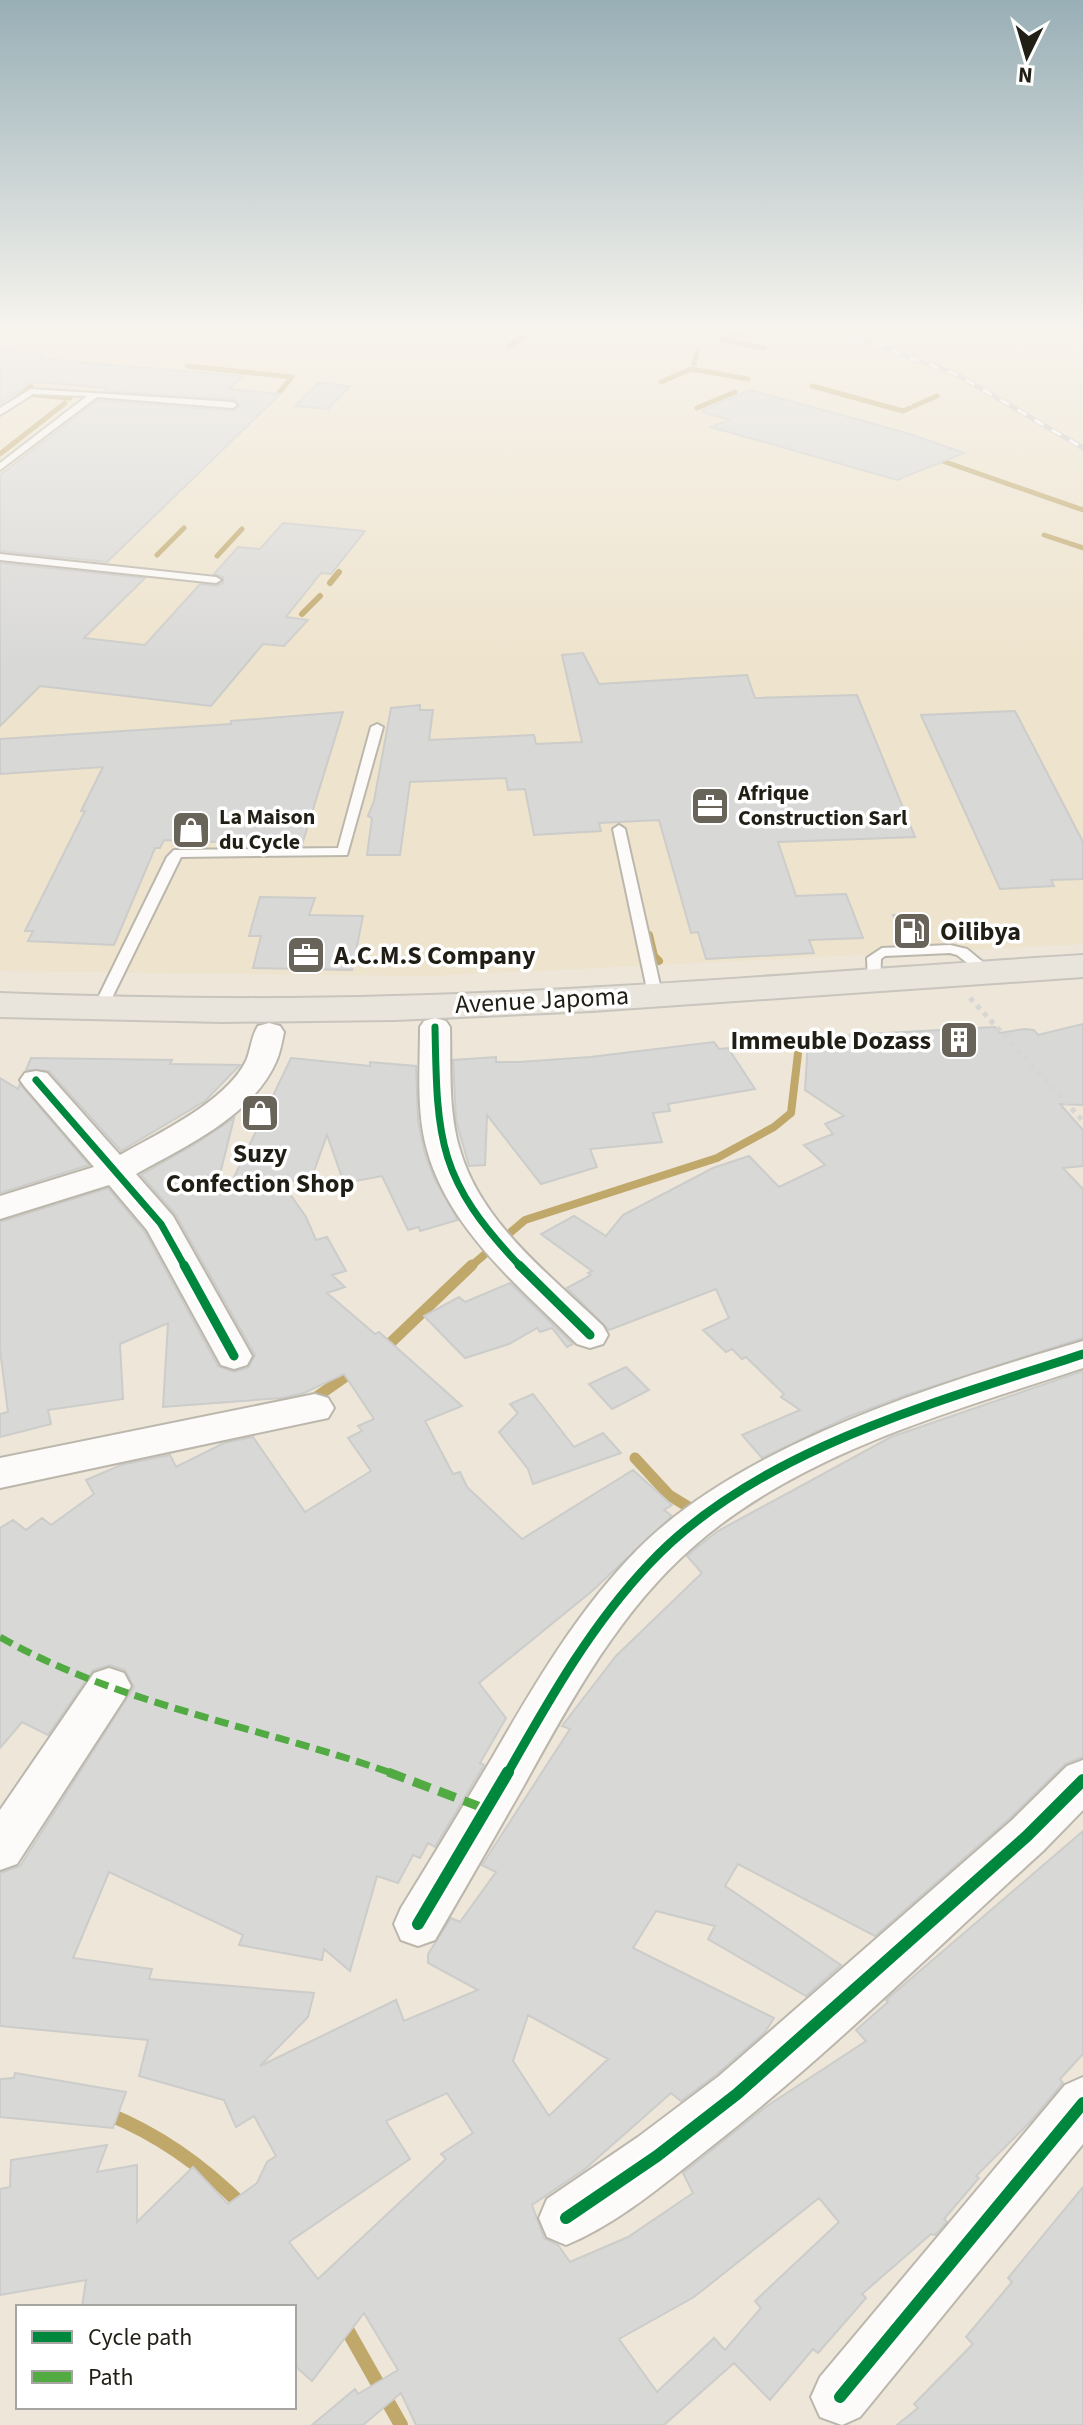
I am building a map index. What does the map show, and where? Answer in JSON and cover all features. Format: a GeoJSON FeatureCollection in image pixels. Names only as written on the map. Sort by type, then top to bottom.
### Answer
{"type":"FeatureCollection","features":[{"type":"Feature","properties":{"kind":"main road","name":"Avenue Japoma"},"geometry":{"type":"LineString","coordinates":[[979,985],[1083,966]]}},
{"type":"Feature","properties":{"kind":"main road","name":"Avenue Japoma"},"geometry":{"type":"LineString","coordinates":[[0,1005],[298,1010],[655,994],[979,985],[1083,991]]}},
{"type":"Feature","properties":{"kind":"main road","name":"Avenue Japoma"},"geometry":{"type":"LineString","coordinates":[[0,1029],[269,1032],[435,1027],[854,990]]}},
{"type":"Feature","properties":{"kind":"street"},"geometry":{"type":"LineString","coordinates":[[435,1027],[439,1123],[443,1152],[455,1182],[514,1258],[590,1335]]}},
{"type":"Feature","properties":{"kind":"street"},"geometry":{"type":"LineString","coordinates":[[0,1208],[117,1171],[202,1123],[243,1087],[261,1062],[269,1032]]}},
{"type":"Feature","properties":{"kind":"street"},"geometry":{"type":"LineString","coordinates":[[36,1080],[161,1224],[234,1356]]}},
{"type":"Feature","properties":{"kind":"street"},"geometry":{"type":"LineString","coordinates":[[418,1924],[583,1643],[636,1579],[707,1513],[749,1485],[802,1458],[943,1402],[1083,1354]]}},
{"type":"Feature","properties":{"kind":"street"},"geometry":{"type":"LineString","coordinates":[[0,1473],[315,1408]]}},
{"type":"Feature","properties":{"kind":"street"},"geometry":{"type":"LineString","coordinates":[[0,1849],[109,1686]]}},
{"type":"Feature","properties":{"kind":"street"},"geometry":{"type":"LineString","coordinates":[[566,2218],[657,2156],[737,2094],[1027,1836],[1083,1780]]}},
{"type":"Feature","properties":{"kind":"street"},"geometry":{"type":"LineString","coordinates":[[840,2397],[1083,2103]]}},
{"type":"Feature","properties":{"kind":"lane"},"geometry":{"type":"LineString","coordinates":[[0,467],[31,443]]}},
{"type":"Feature","properties":{"kind":"lane"},"geometry":{"type":"LineString","coordinates":[[0,557],[216,580]]}},
{"type":"Feature","properties":{"kind":"lane"},"geometry":{"type":"LineString","coordinates":[[100,1008],[173,857],[178,853],[343,852],[377,727]]}},
{"type":"Feature","properties":{"kind":"lane"},"geometry":{"type":"LineString","coordinates":[[619,829],[655,994]]}},
{"type":"Feature","properties":{"kind":"path"},"geometry":{"type":"LineString","coordinates":[[979,985],[1083,1121]]}},
{"type":"Feature","properties":{"kind":"shaded area"},"geometry":{"type":"Polygon","coordinates":[[[0,443],[1083,443],[1083,944],[430,976],[0,971],[0,443]]]}},
{"type":"Feature","properties":{"kind":"building"},"geometry":{"type":"Polygon","coordinates":[[[42,443],[229,443],[107,562],[0,551],[0,475],[42,443]]]}},
{"type":"Feature","properties":{"kind":"building"},"geometry":{"type":"Polygon","coordinates":[[[768,443],[936,443],[964,453],[897,480],[768,443]]]}},
{"type":"Feature","properties":{"kind":"building"},"geometry":{"type":"Polygon","coordinates":[[[283,523],[365,531],[331,574],[321,573],[286,617],[308,620],[284,646],[263,644],[211,706],[40,686],[0,726],[0,563],[145,578],[84,638],[145,645],[200,584],[216,586],[223,583],[223,577],[214,574],[238,547],[260,549],[283,523]]]}},
{"type":"Feature","properties":{"kind":"building"},"geometry":{"type":"Polygon","coordinates":[[[583,653],[599,684],[747,675],[755,698],[857,695],[915,837],[778,842],[796,896],[846,894],[863,938],[809,940],[814,953],[706,959],[698,932],[691,933],[659,820],[599,823],[601,831],[534,835],[525,789],[508,790],[506,778],[410,782],[400,855],[367,855],[372,818],[368,816],[374,801],[391,708],[420,705],[420,710],[433,710],[429,740],[534,735],[536,744],[582,742],[562,655],[583,653]]]}},
{"type":"Feature","properties":{"kind":"building"},"geometry":{"type":"Polygon","coordinates":[[[1015,711],[1083,842],[1083,879],[1051,880],[1054,886],[1000,889],[921,715],[1015,711]]]}},
{"type":"Feature","properties":{"kind":"building","name":"La Maison du Cycle"},"geometry":{"type":"Polygon","coordinates":[[[343,712],[302,845],[164,840],[160,848],[155,848],[114,945],[28,941],[33,931],[25,931],[85,811],[81,811],[103,767],[0,774],[0,739],[231,724],[231,721],[343,712]]]}},
{"type":"Feature","properties":{"kind":"building","name":"A.C.M.S Company"},"geometry":{"type":"Polygon","coordinates":[[[260,897],[315,898],[309,915],[363,916],[352,970],[253,968],[261,936],[249,936],[260,897]]]}},
{"type":"Feature","properties":{"kind":"building","name":"Oilibya"},"geometry":{"type":"Polygon","coordinates":[[[893,915],[918,915],[929,943],[904,944],[893,915]]]}},
{"type":"Feature","properties":{"kind":"building"},"geometry":{"type":"Polygon","coordinates":[[[1083,1024],[1083,1105],[1060,1104],[1083,1130],[1083,1166],[1063,1168],[1083,1189],[1083,1338],[906,1395],[845,1418],[762,1458],[742,1435],[800,1410],[781,1397],[784,1394],[746,1357],[742,1359],[732,1349],[726,1352],[703,1330],[729,1318],[716,1289],[609,1330],[567,1288],[591,1275],[588,1273],[592,1271],[541,1234],[574,1216],[606,1236],[623,1215],[713,1168],[749,1156],[779,1187],[825,1165],[804,1145],[833,1134],[825,1124],[844,1116],[805,1090],[808,1041],[853,1041],[850,1035],[995,1027],[1000,1033],[1024,1029],[1034,1030],[1038,1035],[1083,1024]]]}},
{"type":"Feature","properties":{"kind":"building"},"geometry":{"type":"Polygon","coordinates":[[[714,1042],[719,1049],[728,1048],[755,1089],[668,1104],[670,1111],[653,1113],[662,1142],[590,1149],[597,1167],[541,1184],[487,1115],[485,1165],[469,1166],[456,1120],[453,1060],[496,1057],[496,1062],[519,1062],[714,1042]]]}},
{"type":"Feature","properties":{"kind":"building"},"geometry":{"type":"Polygon","coordinates":[[[31,1058],[172,1060],[170,1064],[240,1065],[205,1101],[121,1151],[49,1071],[26,1070],[31,1058]]]}},
{"type":"Feature","properties":{"kind":"building"},"geometry":{"type":"Polygon","coordinates":[[[291,1058],[370,1066],[370,1062],[416,1066],[418,1120],[424,1151],[435,1180],[458,1220],[420,1231],[419,1227],[408,1230],[382,1176],[344,1183],[327,1135],[310,1182],[280,1180],[306,1217],[316,1240],[327,1237],[346,1271],[332,1275],[345,1287],[327,1293],[375,1334],[379,1332],[462,1406],[425,1421],[453,1474],[460,1472],[467,1487],[522,1539],[633,1470],[672,1505],[664,1510],[672,1516],[591,1592],[479,1683],[506,1718],[480,1763],[484,1765],[435,1847],[428,1843],[420,1858],[413,1855],[398,1883],[377,1876],[350,1971],[324,1949],[322,1960],[239,1945],[243,1935],[109,1872],[73,1958],[152,1969],[149,1979],[314,1993],[308,2017],[260,2066],[396,2000],[404,2021],[478,1990],[428,1963],[428,1954],[451,1918],[460,1922],[496,1872],[482,1865],[570,1729],[562,1726],[616,1656],[702,1573],[687,1556],[696,1548],[718,1531],[891,1437],[1083,1371],[1083,1757],[1065,1764],[1009,1819],[875,1936],[738,1864],[725,1886],[841,1965],[806,1996],[708,1939],[715,1926],[656,1911],[633,1948],[774,2018],[765,2032],[717,2074],[681,2101],[671,2093],[585,2169],[532,2205],[544,2238],[558,2245],[570,2262],[628,2237],[693,2193],[683,2173],[767,2106],[866,2041],[856,2030],[888,2002],[886,2000],[1083,1831],[1083,2054],[1060,2079],[1063,2083],[1031,2121],[976,2176],[979,2178],[944,2219],[947,2222],[862,2294],[866,2298],[818,2353],[813,2349],[770,2400],[734,2363],[664,2425],[416,2425],[401,2393],[363,2425],[312,2425],[355,2389],[358,2394],[398,2370],[364,2313],[312,2381],[296,2367],[296,2305],[82,2305],[86,2280],[0,2295],[0,2189],[10,2187],[11,2160],[107,2145],[97,2172],[137,2165],[137,2222],[193,2167],[228,2204],[257,2183],[267,2162],[276,2156],[254,2116],[236,2127],[224,2100],[139,2076],[148,2040],[0,2026],[0,1873],[20,1866],[134,1687],[125,1670],[110,1665],[93,1670],[48,1735],[22,1722],[0,1748],[0,1528],[13,1520],[26,1530],[42,1518],[51,1525],[94,1494],[86,1480],[121,1465],[170,1455],[176,1467],[224,1443],[253,1437],[305,1512],[371,1471],[348,1438],[362,1431],[358,1426],[374,1419],[344,1374],[304,1393],[282,1398],[163,1407],[168,1323],[120,1344],[123,1399],[48,1410],[51,1424],[0,1437],[0,1414],[8,1412],[0,1350],[0,1222],[108,1188],[145,1232],[218,1366],[233,1372],[248,1368],[255,1355],[176,1215],[141,1175],[234,1118],[217,1186],[228,1190],[291,1058]],[[528,2015],[513,2061],[549,2116],[608,2059],[528,2015]],[[447,2093],[386,2121],[410,2159],[289,2242],[318,2279],[446,2159],[441,2154],[473,2133],[447,2093]],[[819,2198],[694,2297],[619,2339],[657,2392],[714,2338],[725,2350],[761,2308],[755,2301],[839,2222],[819,2198]]]}},
{"type":"Feature","properties":{"kind":"building"},"geometry":{"type":"Polygon","coordinates":[[[0,1078],[18,1089],[20,1084],[89,1165],[0,1193],[0,1078]]]}},
{"type":"Feature","properties":{"kind":"building"},"geometry":{"type":"Polygon","coordinates":[[[510,1283],[573,1344],[567,1347],[552,1328],[540,1332],[537,1328],[509,1344],[465,1358],[424,1316],[459,1297],[465,1302],[510,1283]]]}},
{"type":"Feature","properties":{"kind":"building"},"geometry":{"type":"Polygon","coordinates":[[[626,1367],[649,1390],[612,1409],[589,1384],[626,1367]]]}},
{"type":"Feature","properties":{"kind":"building"},"geometry":{"type":"Polygon","coordinates":[[[533,1394],[574,1447],[603,1433],[621,1453],[533,1484],[528,1469],[499,1432],[518,1413],[510,1404],[533,1394]]]}},
{"type":"Feature","properties":{"kind":"building"},"geometry":{"type":"Polygon","coordinates":[[[15,2073],[126,2092],[113,2128],[0,2117],[0,2079],[14,2078],[15,2073]]]}},
{"type":"Feature","properties":{"kind":"building"},"geometry":{"type":"Polygon","coordinates":[[[1083,2187],[1083,2425],[897,2425],[918,2408],[914,2404],[973,2344],[966,2337],[1012,2282],[1008,2278],[1083,2187]]]}},
{"type":"Feature","properties":{"kind":"waterway"},"geometry":{"type":"LineString","coordinates":[[0,454],[14,443]]}},
{"type":"Feature","properties":{"kind":"waterway"},"geometry":{"type":"LineString","coordinates":[[934,458],[1083,510]]}},
{"type":"Feature","properties":{"kind":"waterway"},"geometry":{"type":"LineString","coordinates":[[157,555],[184,528]]}},
{"type":"Feature","properties":{"kind":"waterway"},"geometry":{"type":"LineString","coordinates":[[217,556],[242,529]]}},
{"type":"Feature","properties":{"kind":"waterway"},"geometry":{"type":"LineString","coordinates":[[1044,535],[1083,548]]}},
{"type":"Feature","properties":{"kind":"waterway"},"geometry":{"type":"LineString","coordinates":[[330,583],[339,572]]}},
{"type":"Feature","properties":{"kind":"waterway"},"geometry":{"type":"LineString","coordinates":[[302,614],[320,596]]}},
{"type":"Feature","properties":{"kind":"waterway"},"geometry":{"type":"LineString","coordinates":[[649,935],[654,956],[659,961]]}},
{"type":"Feature","properties":{"kind":"waterway"},"geometry":{"type":"LineString","coordinates":[[470,1267],[525,1220],[717,1158],[774,1127],[791,1113],[799,1045]]}},
{"type":"Feature","properties":{"kind":"waterway"},"geometry":{"type":"LineString","coordinates":[[384,1349],[472,1265]]}},
{"type":"Feature","properties":{"kind":"waterway"},"geometry":{"type":"LineString","coordinates":[[312,1400],[355,1370]]}},
{"type":"Feature","properties":{"kind":"waterway"},"geometry":{"type":"LineString","coordinates":[[635,1458],[669,1495],[695,1511]]}},
{"type":"Feature","properties":{"kind":"waterway"},"geometry":{"type":"LineString","coordinates":[[108,2114],[180,2153],[243,2206]]}},
{"type":"Feature","properties":{"kind":"waterway"},"geometry":{"type":"LineString","coordinates":[[344,2324],[401,2425]]}},
{"type":"Feature","properties":{"kind":"railway"},"geometry":{"type":"LineString","coordinates":[[1075,443],[1083,448]]}},
{"type":"Feature","properties":{"kind":"marked path"},"geometry":{"type":"LineString","coordinates":[[0,1637],[31,1655],[97,1683],[324,1750],[486,1809]]}},
{"type":"Feature","properties":{"kind":"cycle path"},"geometry":{"type":"LineString","coordinates":[[435,1027],[438,1119],[443,1149],[452,1175],[466,1200],[504,1250],[590,1335]]}},
{"type":"Feature","properties":{"kind":"cycle path"},"geometry":{"type":"LineString","coordinates":[[36,1080],[161,1224],[234,1356]]}},
{"type":"Feature","properties":{"kind":"cycle path"},"geometry":{"type":"LineString","coordinates":[[418,1924],[580,1653],[625,1590],[679,1535],[751,1485],[842,1440],[939,1402],[1083,1354]]}},
{"type":"Feature","properties":{"kind":"cycle path"},"geometry":{"type":"LineString","coordinates":[[566,2218],[657,2156],[737,2094],[1027,1836],[1083,1780]]}},
{"type":"Feature","properties":{"kind":"cycle path"},"geometry":{"type":"LineString","coordinates":[[840,2397],[1083,2103]]}},
{"type":"Feature","properties":{"kind":"place","name":"Afrique Construction Sarl"},"geometry":{"type":"Point","coordinates":[710,806]}},
{"type":"Feature","properties":{"kind":"place","name":"La Maison du Cycle"},"geometry":{"type":"Point","coordinates":[191,830]}},
{"type":"Feature","properties":{"kind":"place","name":"Oilibya"},"geometry":{"type":"Point","coordinates":[912,931]}},
{"type":"Feature","properties":{"kind":"place","name":"A.C.M.S Company"},"geometry":{"type":"Point","coordinates":[306,955]}},
{"type":"Feature","properties":{"kind":"place","name":"Immeuble Dozass"},"geometry":{"type":"Point","coordinates":[959,1040]}},
{"type":"Feature","properties":{"kind":"place","name":"Suzy Confection Shop"},"geometry":{"type":"Point","coordinates":[260,1113]}}]}
